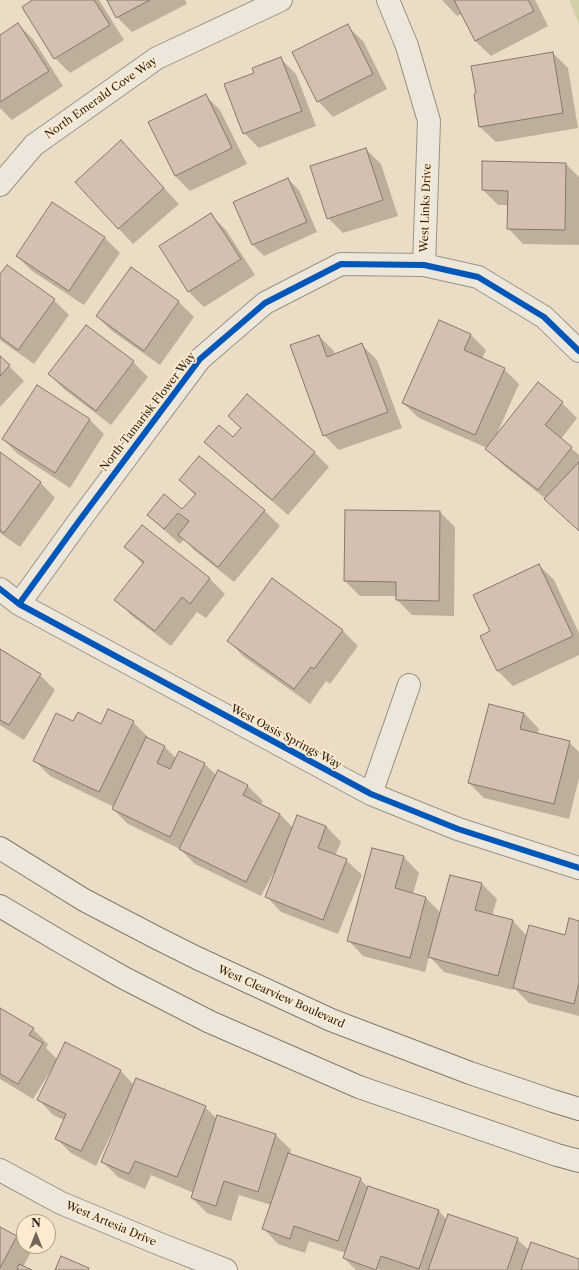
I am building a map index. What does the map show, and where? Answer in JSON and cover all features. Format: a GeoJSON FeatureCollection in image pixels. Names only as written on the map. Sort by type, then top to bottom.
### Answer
{"type":"FeatureCollection","features":[{"type":"Feature","properties":{"kind":"street","name":"North Emerald Cove Way"},"geometry":{"type":"LineString","coordinates":[[0,185],[34,145],[157,58],[282,0]]}},
{"type":"Feature","properties":{"kind":"street","name":"West Links Drive"},"geometry":{"type":"LineString","coordinates":[[388,0],[408,46],[429,121],[424,265],[478,277],[544,317],[579,352]]}},
{"type":"Feature","properties":{"kind":"street","name":"North Tamarisk Flower Way"},"geometry":{"type":"LineString","coordinates":[[19,604],[78,520],[200,359],[265,303],[341,264],[424,265]]}},
{"type":"Feature","properties":{"kind":"street","name":"West Oasis Springs Way"},"geometry":{"type":"LineString","coordinates":[[0,589],[19,604],[371,794],[458,829],[579,868]]}},
{"type":"Feature","properties":{"kind":"street"},"geometry":{"type":"LineString","coordinates":[[371,794],[409,685]]}},
{"type":"Feature","properties":{"kind":"street","name":"West Clearview Boulevard"},"geometry":{"type":"LineString","coordinates":[[0,848],[84,900],[157,938],[331,1020],[470,1073],[552,1101],[579,1108]]}},
{"type":"Feature","properties":{"kind":"street"},"geometry":{"type":"LineString","coordinates":[[0,906],[124,978],[210,1022],[359,1087],[550,1153],[579,1161]]}},
{"type":"Feature","properties":{"kind":"street","name":"West Artesia Drive"},"geometry":{"type":"LineString","coordinates":[[0,1170],[61,1203],[226,1270]]}},
{"type":"Feature","properties":{"kind":"shaded area"},"geometry":{"type":"Polygon","coordinates":[[[569,0],[579,0],[579,24],[569,0]]]}},
{"type":"Feature","properties":{"kind":"building"},"geometry":{"type":"Polygon","coordinates":[[[32,0],[94,0],[110,25],[54,59],[22,7],[32,0]]]}},
{"type":"Feature","properties":{"kind":"building"},"geometry":{"type":"Polygon","coordinates":[[[107,0],[150,0],[116,18],[107,0]]]}},
{"type":"Feature","properties":{"kind":"building"},"geometry":{"type":"Polygon","coordinates":[[[454,0],[528,0],[534,11],[475,41],[454,0]]]}},
{"type":"Feature","properties":{"kind":"building"},"geometry":{"type":"Polygon","coordinates":[[[18,23],[49,71],[0,102],[0,35],[18,23]]]}},
{"type":"Feature","properties":{"kind":"building"},"geometry":{"type":"Polygon","coordinates":[[[348,24],[373,74],[317,102],[292,52],[348,24]]]}},
{"type":"Feature","properties":{"kind":"building"},"geometry":{"type":"Polygon","coordinates":[[[553,52],[563,113],[479,127],[474,94],[476,93],[471,66],[553,52]]]}},
{"type":"Feature","properties":{"kind":"building"},"geometry":{"type":"Polygon","coordinates":[[[281,57],[302,111],[243,134],[224,84],[254,73],[252,68],[281,57]]]}},
{"type":"Feature","properties":{"kind":"building"},"geometry":{"type":"Polygon","coordinates":[[[206,94],[232,148],[175,176],[148,122],[206,94]]]}},
{"type":"Feature","properties":{"kind":"building"},"geometry":{"type":"Polygon","coordinates":[[[121,140],[164,188],[118,229],[75,182],[121,140]]]}},
{"type":"Feature","properties":{"kind":"building"},"geometry":{"type":"Polygon","coordinates":[[[366,148],[383,200],[327,219],[310,166],[366,148]]]}},
{"type":"Feature","properties":{"kind":"building"},"geometry":{"type":"Polygon","coordinates":[[[482,161],[566,163],[565,230],[507,229],[508,191],[482,190],[482,161]]]}},
{"type":"Feature","properties":{"kind":"building"},"geometry":{"type":"Polygon","coordinates":[[[288,178],[307,222],[252,245],[233,202],[288,178]]]}},
{"type":"Feature","properties":{"kind":"building"},"geometry":{"type":"Polygon","coordinates":[[[52,202],[105,237],[69,291],[16,256],[52,202]]]}},
{"type":"Feature","properties":{"kind":"building"},"geometry":{"type":"Polygon","coordinates":[[[211,213],[241,259],[188,292],[159,246],[211,213]]]}},
{"type":"Feature","properties":{"kind":"building"},"geometry":{"type":"Polygon","coordinates":[[[7,265],[55,299],[18,350],[0,337],[0,274],[7,265]]]}},
{"type":"Feature","properties":{"kind":"building"},"geometry":{"type":"Polygon","coordinates":[[[131,267],[179,301],[144,351],[96,316],[131,267]]]}},
{"type":"Feature","properties":{"kind":"building"},"geometry":{"type":"Polygon","coordinates":[[[439,320],[471,334],[464,350],[505,368],[475,435],[402,403],[439,320]]]}},
{"type":"Feature","properties":{"kind":"building"},"geometry":{"type":"Polygon","coordinates":[[[86,325],[134,361],[96,411],[48,374],[86,325]]]}},
{"type":"Feature","properties":{"kind":"building"},"geometry":{"type":"Polygon","coordinates":[[[319,335],[327,357],[362,343],[388,412],[323,436],[290,345],[319,335]]]}},
{"type":"Feature","properties":{"kind":"building"},"geometry":{"type":"Polygon","coordinates":[[[0,356],[10,365],[0,376],[0,356]]]}},
{"type":"Feature","properties":{"kind":"building"},"geometry":{"type":"Polygon","coordinates":[[[538,382],[563,402],[545,425],[572,447],[538,490],[485,449],[538,382]]]}},
{"type":"Feature","properties":{"kind":"building"},"geometry":{"type":"Polygon","coordinates":[[[37,385],[90,419],[55,473],[2,439],[37,385]]]}},
{"type":"Feature","properties":{"kind":"building"},"geometry":{"type":"Polygon","coordinates":[[[247,394],[315,452],[272,500],[204,442],[219,425],[233,437],[241,428],[228,416],[247,394]]]}},
{"type":"Feature","properties":{"kind":"building"},"geometry":{"type":"Polygon","coordinates":[[[0,452],[41,482],[4,533],[0,530],[0,452]]]}},
{"type":"Feature","properties":{"kind":"building"},"geometry":{"type":"Polygon","coordinates":[[[199,456],[265,510],[218,567],[178,535],[189,521],[178,513],[164,529],[147,515],[164,494],[182,509],[196,494],[179,480],[199,456]]]}},
{"type":"Feature","properties":{"kind":"building"},"geometry":{"type":"Polygon","coordinates":[[[579,462],[579,531],[544,499],[579,462]]]}},
{"type":"Feature","properties":{"kind":"building"},"geometry":{"type":"Polygon","coordinates":[[[345,510],[440,511],[439,601],[396,600],[396,582],[344,581],[345,510]]]}},
{"type":"Feature","properties":{"kind":"building"},"geometry":{"type":"Polygon","coordinates":[[[142,525],[210,578],[190,604],[182,597],[155,631],[114,600],[144,562],[124,547],[142,525]]]}},
{"type":"Feature","properties":{"kind":"building"},"geometry":{"type":"Polygon","coordinates":[[[539,564],[573,636],[497,671],[480,636],[490,631],[473,595],[539,564]]]}},
{"type":"Feature","properties":{"kind":"building"},"geometry":{"type":"Polygon","coordinates":[[[272,578],[343,630],[314,669],[311,667],[294,689],[227,641],[272,578]]]}},
{"type":"Feature","properties":{"kind":"building"},"geometry":{"type":"Polygon","coordinates":[[[0,649],[41,674],[9,725],[0,720],[0,649]]]}},
{"type":"Feature","properties":{"kind":"building"},"geometry":{"type":"Polygon","coordinates":[[[489,704],[524,713],[520,729],[570,741],[554,804],[468,783],[489,704]]]}},
{"type":"Feature","properties":{"kind":"building"},"geometry":{"type":"Polygon","coordinates":[[[108,709],[134,721],[99,792],[33,761],[56,713],[73,721],[78,712],[101,724],[108,709]]]}},
{"type":"Feature","properties":{"kind":"building"},"geometry":{"type":"Polygon","coordinates":[[[146,737],[165,746],[157,763],[170,769],[179,751],[205,763],[170,837],[112,809],[146,737]]]}},
{"type":"Feature","properties":{"kind":"building"},"geometry":{"type":"Polygon","coordinates":[[[218,770],[248,785],[243,795],[280,814],[246,882],[179,849],[218,770]]]}},
{"type":"Feature","properties":{"kind":"building"},"geometry":{"type":"Polygon","coordinates":[[[297,815],[326,826],[318,848],[347,859],[323,920],[265,897],[297,815]]]}},
{"type":"Feature","properties":{"kind":"building"},"geometry":{"type":"Polygon","coordinates":[[[372,848],[404,856],[395,888],[426,897],[410,958],[347,941],[372,848]]]}},
{"type":"Feature","properties":{"kind":"building"},"geometry":{"type":"Polygon","coordinates":[[[450,875],[482,883],[475,910],[513,920],[498,976],[428,957],[450,875]]]}},
{"type":"Feature","properties":{"kind":"building"},"geometry":{"type":"Polygon","coordinates":[[[569,918],[579,921],[579,983],[574,1004],[513,988],[529,925],[565,935],[569,918]]]}},
{"type":"Feature","properties":{"kind":"building"},"geometry":{"type":"Polygon","coordinates":[[[0,1008],[34,1028],[29,1035],[43,1043],[18,1084],[0,1074],[0,1008]]]}},
{"type":"Feature","properties":{"kind":"building"},"geometry":{"type":"Polygon","coordinates":[[[65,1042],[121,1070],[81,1151],[55,1139],[66,1114],[37,1100],[65,1042]]]}},
{"type":"Feature","properties":{"kind":"building"},"geometry":{"type":"Polygon","coordinates":[[[136,1078],[206,1106],[177,1177],[135,1161],[129,1174],[101,1162],[136,1078]]]}},
{"type":"Feature","properties":{"kind":"building"},"geometry":{"type":"Polygon","coordinates":[[[217,1115],[276,1134],[258,1192],[224,1181],[216,1206],[191,1198],[217,1115]]]}},
{"type":"Feature","properties":{"kind":"building"},"geometry":{"type":"Polygon","coordinates":[[[288,1153],[361,1178],[338,1241],[294,1226],[290,1239],[262,1229],[288,1153]]]}},
{"type":"Feature","properties":{"kind":"building"},"geometry":{"type":"Polygon","coordinates":[[[368,1186],[439,1210],[419,1269],[381,1256],[376,1270],[343,1258],[368,1186]]]}},
{"type":"Feature","properties":{"kind":"building"},"geometry":{"type":"Polygon","coordinates":[[[448,1214],[518,1238],[507,1270],[428,1270],[448,1214]]]}},
{"type":"Feature","properties":{"kind":"building"},"geometry":{"type":"Polygon","coordinates":[[[0,1227],[16,1235],[16,1238],[0,1268],[0,1227]]]}},
{"type":"Feature","properties":{"kind":"building"},"geometry":{"type":"Polygon","coordinates":[[[531,1242],[579,1259],[579,1270],[521,1270],[531,1242]]]}},
{"type":"Feature","properties":{"kind":"building"},"geometry":{"type":"Polygon","coordinates":[[[61,1256],[89,1268],[88,1270],[55,1270],[61,1256]]]}},
{"type":"Feature","properties":{"kind":"building"},"geometry":{"type":"Polygon","coordinates":[[[19,1264],[32,1270],[17,1270],[19,1264]]]}},
{"type":"Feature","properties":{"kind":"cycle path"},"geometry":{"type":"LineString","coordinates":[[19,604],[200,359],[265,303],[341,264],[424,265],[478,277],[544,317],[579,351]]}},
{"type":"Feature","properties":{"kind":"cycle path"},"geometry":{"type":"LineString","coordinates":[[0,589],[19,604],[371,794],[458,829],[579,868]]}}]}
